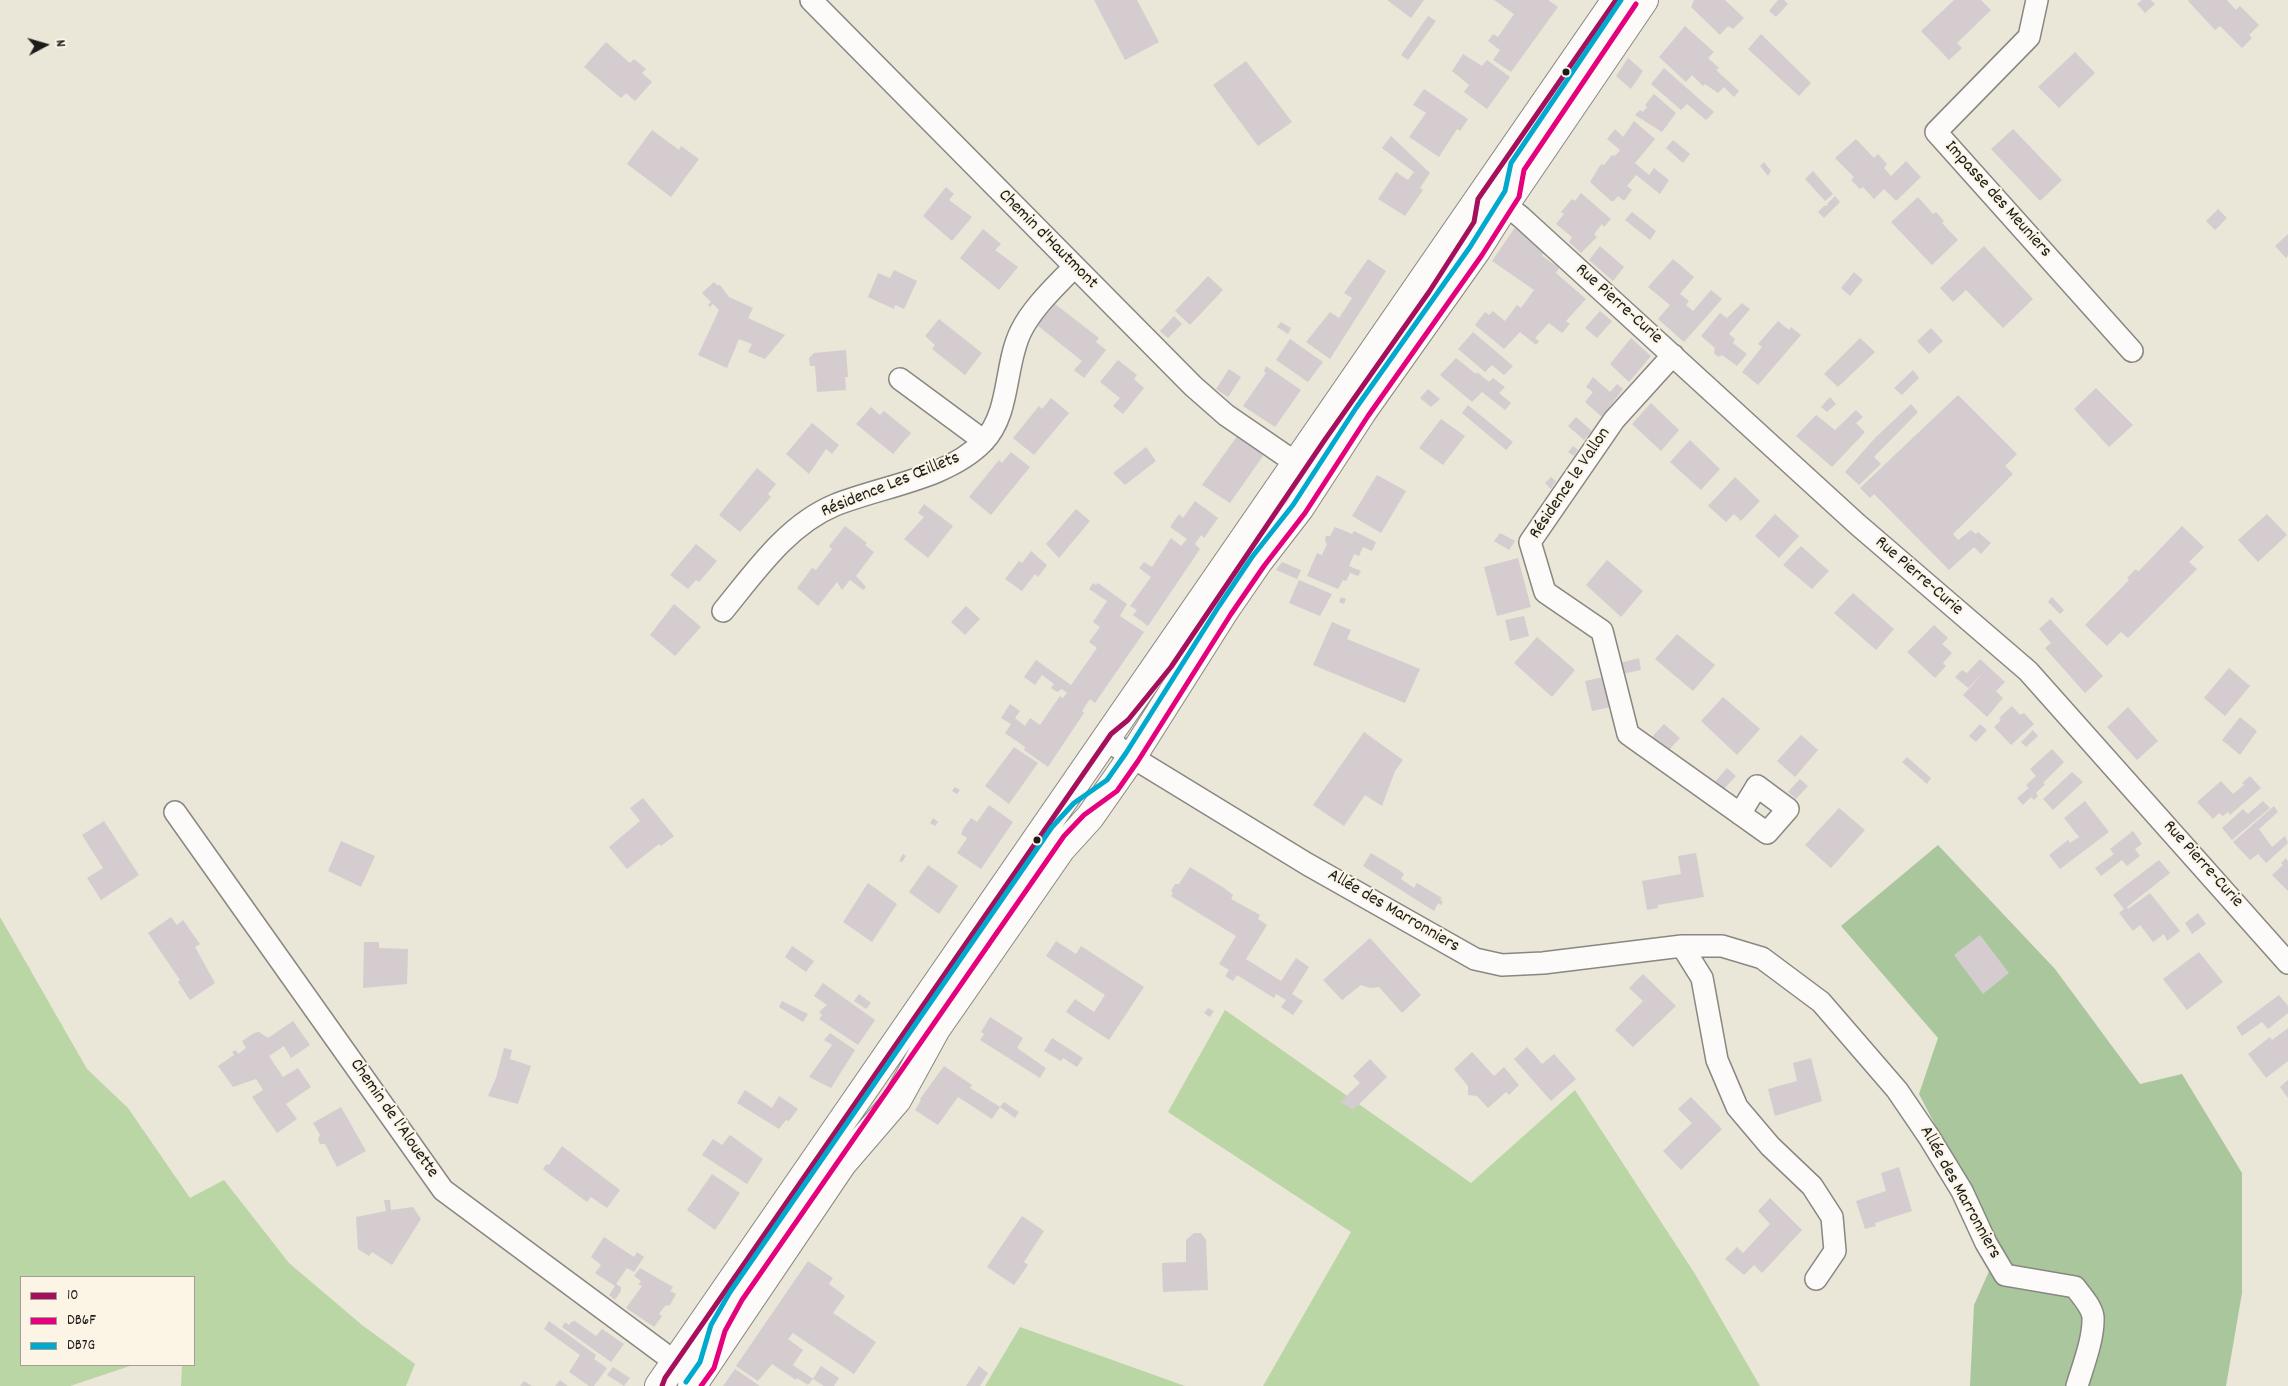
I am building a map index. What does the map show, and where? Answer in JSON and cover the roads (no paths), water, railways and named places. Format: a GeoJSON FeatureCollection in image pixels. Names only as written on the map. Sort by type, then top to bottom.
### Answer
{"type":"FeatureCollection","features":[{"type":"Feature","properties":{"kind":"main road"},"geometry":{"type":"LineString","coordinates":[[689,1373],[1093,759],[1122,748],[1308,496],[1362,412],[1476,251],[1504,204],[1616,0]]}},
{"type":"Feature","properties":{"kind":"main road"},"geometry":{"type":"LineString","coordinates":[[659,1386],[689,1373],[842,1164],[897,1100],[936,1029],[1061,849],[1090,816],[1122,748],[1296,463],[1504,204],[1644,0]]}},
{"type":"Feature","properties":{"kind":"street","name":"Chemin d'Hautmont"},"geometry":{"type":"LineString","coordinates":[[810,0],[1193,386],[1226,415],[1296,463]]}},
{"type":"Feature","properties":{"kind":"street","name":"Impasse des Meuniers"},"geometry":{"type":"LineString","coordinates":[[2037,0],[2030,37],[1936,132],[2132,351]]}},
{"type":"Feature","properties":{"kind":"street","name":"Rue Pierre-Curie"},"geometry":{"type":"LineString","coordinates":[[1504,204],[1673,355],[1857,524],[2028,672],[2288,963]]}},
{"type":"Feature","properties":{"kind":"street","name":"Résidence Les Œillets"},"geometry":{"type":"LineString","coordinates":[[723,611],[775,548],[805,522],[834,506],[942,469],[968,455],[984,440],[996,421],[1004,395],[1008,368],[1021,331],[1039,305],[1074,267]]}},
{"type":"Feature","properties":{"kind":"street","name":"Résidence le Vallon"},"geometry":{"type":"LineString","coordinates":[[1673,355],[1614,420],[1530,542],[1545,592],[1602,631],[1628,734],[1740,814]]}},
{"type":"Feature","properties":{"kind":"street"},"geometry":{"type":"LineString","coordinates":[[900,379],[984,440]]}},
{"type":"Feature","properties":{"kind":"street"},"geometry":{"type":"LineString","coordinates":[[1296,463],[1308,465],[1321,463],[1335,454]]}},
{"type":"Feature","properties":{"kind":"street"},"geometry":{"type":"LineString","coordinates":[[1296,463],[1307,480],[1308,496]]}},
{"type":"Feature","properties":{"kind":"street","name":"Allée des Marronniers"},"geometry":{"type":"LineString","coordinates":[[1122,748],[1307,864],[1475,959],[1502,965],[1544,963],[1682,946],[1722,946],[1762,958],[1821,1002],[1897,1090],[1962,1191],[1986,1243],[2005,1275],[2075,1287],[2084,1298],[2093,1316],[2088,1351],[2077,1386]]}},
{"type":"Feature","properties":{"kind":"street","name":"Chemin de l'Alouette"},"geometry":{"type":"LineString","coordinates":[[175,812],[443,1190],[689,1373]]}},
{"type":"Feature","properties":{"kind":"street"},"geometry":{"type":"LineString","coordinates":[[1682,946],[1702,978],[1717,1060],[1737,1107],[1770,1146],[1812,1186],[1832,1218],[1835,1251],[1816,1279]]}}]}
